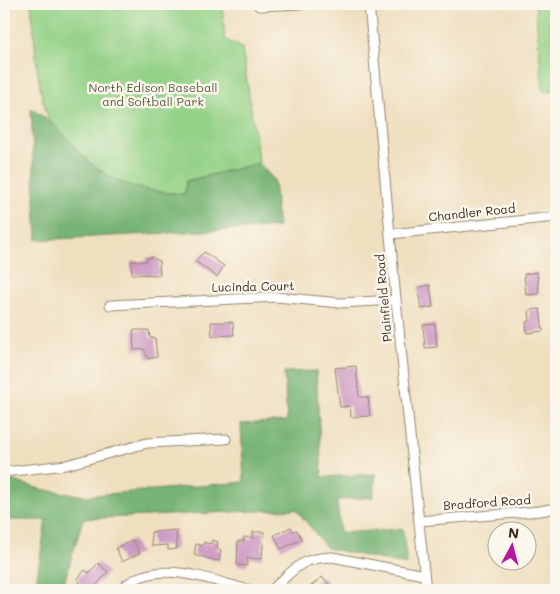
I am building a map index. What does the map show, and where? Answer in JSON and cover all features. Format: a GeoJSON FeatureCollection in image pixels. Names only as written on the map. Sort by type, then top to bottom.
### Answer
{"type":"FeatureCollection","features":[{"type":"Feature","properties":{"kind":"street"},"geometry":{"type":"LineString","coordinates":[[259,6],[302,4]]}},
{"type":"Feature","properties":{"kind":"street","name":"Plainfield Road"},"geometry":{"type":"LineString","coordinates":[[369,4],[396,300],[426,590]]}},
{"type":"Feature","properties":{"kind":"street","name":"Chandler Road"},"geometry":{"type":"LineString","coordinates":[[390,234],[556,217]]}},
{"type":"Feature","properties":{"kind":"street","name":"Lucinda Court"},"geometry":{"type":"LineString","coordinates":[[110,305],[277,296],[340,303],[396,300]]}},
{"type":"Feature","properties":{"kind":"street"},"geometry":{"type":"LineString","coordinates":[[4,472],[66,464],[147,442],[226,439]]}},
{"type":"Feature","properties":{"kind":"street","name":"Bradford Road"},"geometry":{"type":"LineString","coordinates":[[418,521],[540,512],[556,508]]}},
{"type":"Feature","properties":{"kind":"street"},"geometry":{"type":"LineString","coordinates":[[272,590],[294,567],[320,558],[332,557],[424,575]]}},
{"type":"Feature","properties":{"kind":"street"},"geometry":{"type":"LineString","coordinates":[[121,590],[134,580],[160,572],[181,573],[250,590]]}},
{"type":"Feature","properties":{"kind":"green space","name":"North Edison Baseball and Softball Park"},"geometry":{"type":"Polygon","coordinates":[[[31,4],[222,4],[225,39],[242,48],[259,163],[186,181],[185,194],[148,190],[120,182],[107,175],[82,155],[49,120],[38,76],[31,4]]]}},
{"type":"Feature","properties":{"kind":"green space"},"geometry":{"type":"Polygon","coordinates":[[[535,4],[556,4],[556,90],[543,91],[535,4]]]}},
{"type":"Feature","properties":{"kind":"green space"},"geometry":{"type":"Polygon","coordinates":[[[31,109],[52,123],[92,164],[116,180],[128,185],[155,191],[185,194],[186,181],[259,163],[274,180],[278,227],[37,240],[31,109]]]}},
{"type":"Feature","properties":{"kind":"green space"},"geometry":{"type":"Polygon","coordinates":[[[316,371],[322,477],[376,474],[373,497],[337,500],[340,533],[403,529],[407,565],[327,548],[296,509],[83,519],[62,590],[35,590],[46,520],[4,520],[4,478],[40,489],[85,496],[244,482],[241,424],[287,421],[284,372],[316,371]]]}},
{"type":"Feature","properties":{"kind":"building"},"geometry":{"type":"Polygon","coordinates":[[[204,252],[224,266],[217,277],[195,261],[204,252]]]}},
{"type":"Feature","properties":{"kind":"building"},"geometry":{"type":"Polygon","coordinates":[[[152,257],[159,261],[160,275],[132,274],[131,261],[146,261],[147,258],[152,257]]]}},
{"type":"Feature","properties":{"kind":"building"},"geometry":{"type":"Polygon","coordinates":[[[537,272],[539,294],[526,295],[524,274],[537,272]]]}},
{"type":"Feature","properties":{"kind":"building"},"geometry":{"type":"Polygon","coordinates":[[[430,285],[433,307],[421,309],[418,287],[430,285]]]}},
{"type":"Feature","properties":{"kind":"building"},"geometry":{"type":"Polygon","coordinates":[[[540,309],[543,331],[527,333],[526,322],[530,321],[529,310],[540,309]]]}},
{"type":"Feature","properties":{"kind":"building"},"geometry":{"type":"Polygon","coordinates":[[[211,322],[233,322],[234,335],[212,336],[211,322]]]}},
{"type":"Feature","properties":{"kind":"building"},"geometry":{"type":"Polygon","coordinates":[[[435,324],[437,347],[425,348],[423,325],[435,324]]]}},
{"type":"Feature","properties":{"kind":"building"},"geometry":{"type":"Polygon","coordinates":[[[133,330],[149,330],[150,338],[155,338],[157,357],[148,359],[144,349],[134,350],[133,330]]]}},
{"type":"Feature","properties":{"kind":"building"},"geometry":{"type":"Polygon","coordinates":[[[356,366],[359,397],[368,397],[370,416],[351,417],[350,406],[340,407],[335,368],[356,366]]]}},
{"type":"Feature","properties":{"kind":"building"},"geometry":{"type":"Polygon","coordinates":[[[291,527],[293,531],[297,530],[302,539],[281,549],[274,535],[291,527]]]}},
{"type":"Feature","properties":{"kind":"building"},"geometry":{"type":"Polygon","coordinates":[[[176,530],[177,549],[168,550],[168,545],[152,546],[151,532],[176,530]]]}},
{"type":"Feature","properties":{"kind":"building"},"geometry":{"type":"Polygon","coordinates":[[[253,532],[264,532],[262,559],[247,558],[247,566],[237,565],[238,541],[244,541],[244,537],[253,538],[253,532]]]}},
{"type":"Feature","properties":{"kind":"building"},"geometry":{"type":"Polygon","coordinates":[[[133,540],[140,553],[122,562],[116,548],[133,540]]]}},
{"type":"Feature","properties":{"kind":"building"},"geometry":{"type":"Polygon","coordinates":[[[212,540],[218,542],[217,549],[221,550],[219,561],[194,555],[196,544],[203,546],[204,542],[211,544],[212,540]]]}},
{"type":"Feature","properties":{"kind":"building"},"geometry":{"type":"Polygon","coordinates":[[[98,563],[108,572],[92,590],[89,590],[77,580],[85,570],[89,573],[98,563]]]}},
{"type":"Feature","properties":{"kind":"building"},"geometry":{"type":"Polygon","coordinates":[[[322,577],[329,584],[322,590],[306,590],[322,577]]]}}]}
